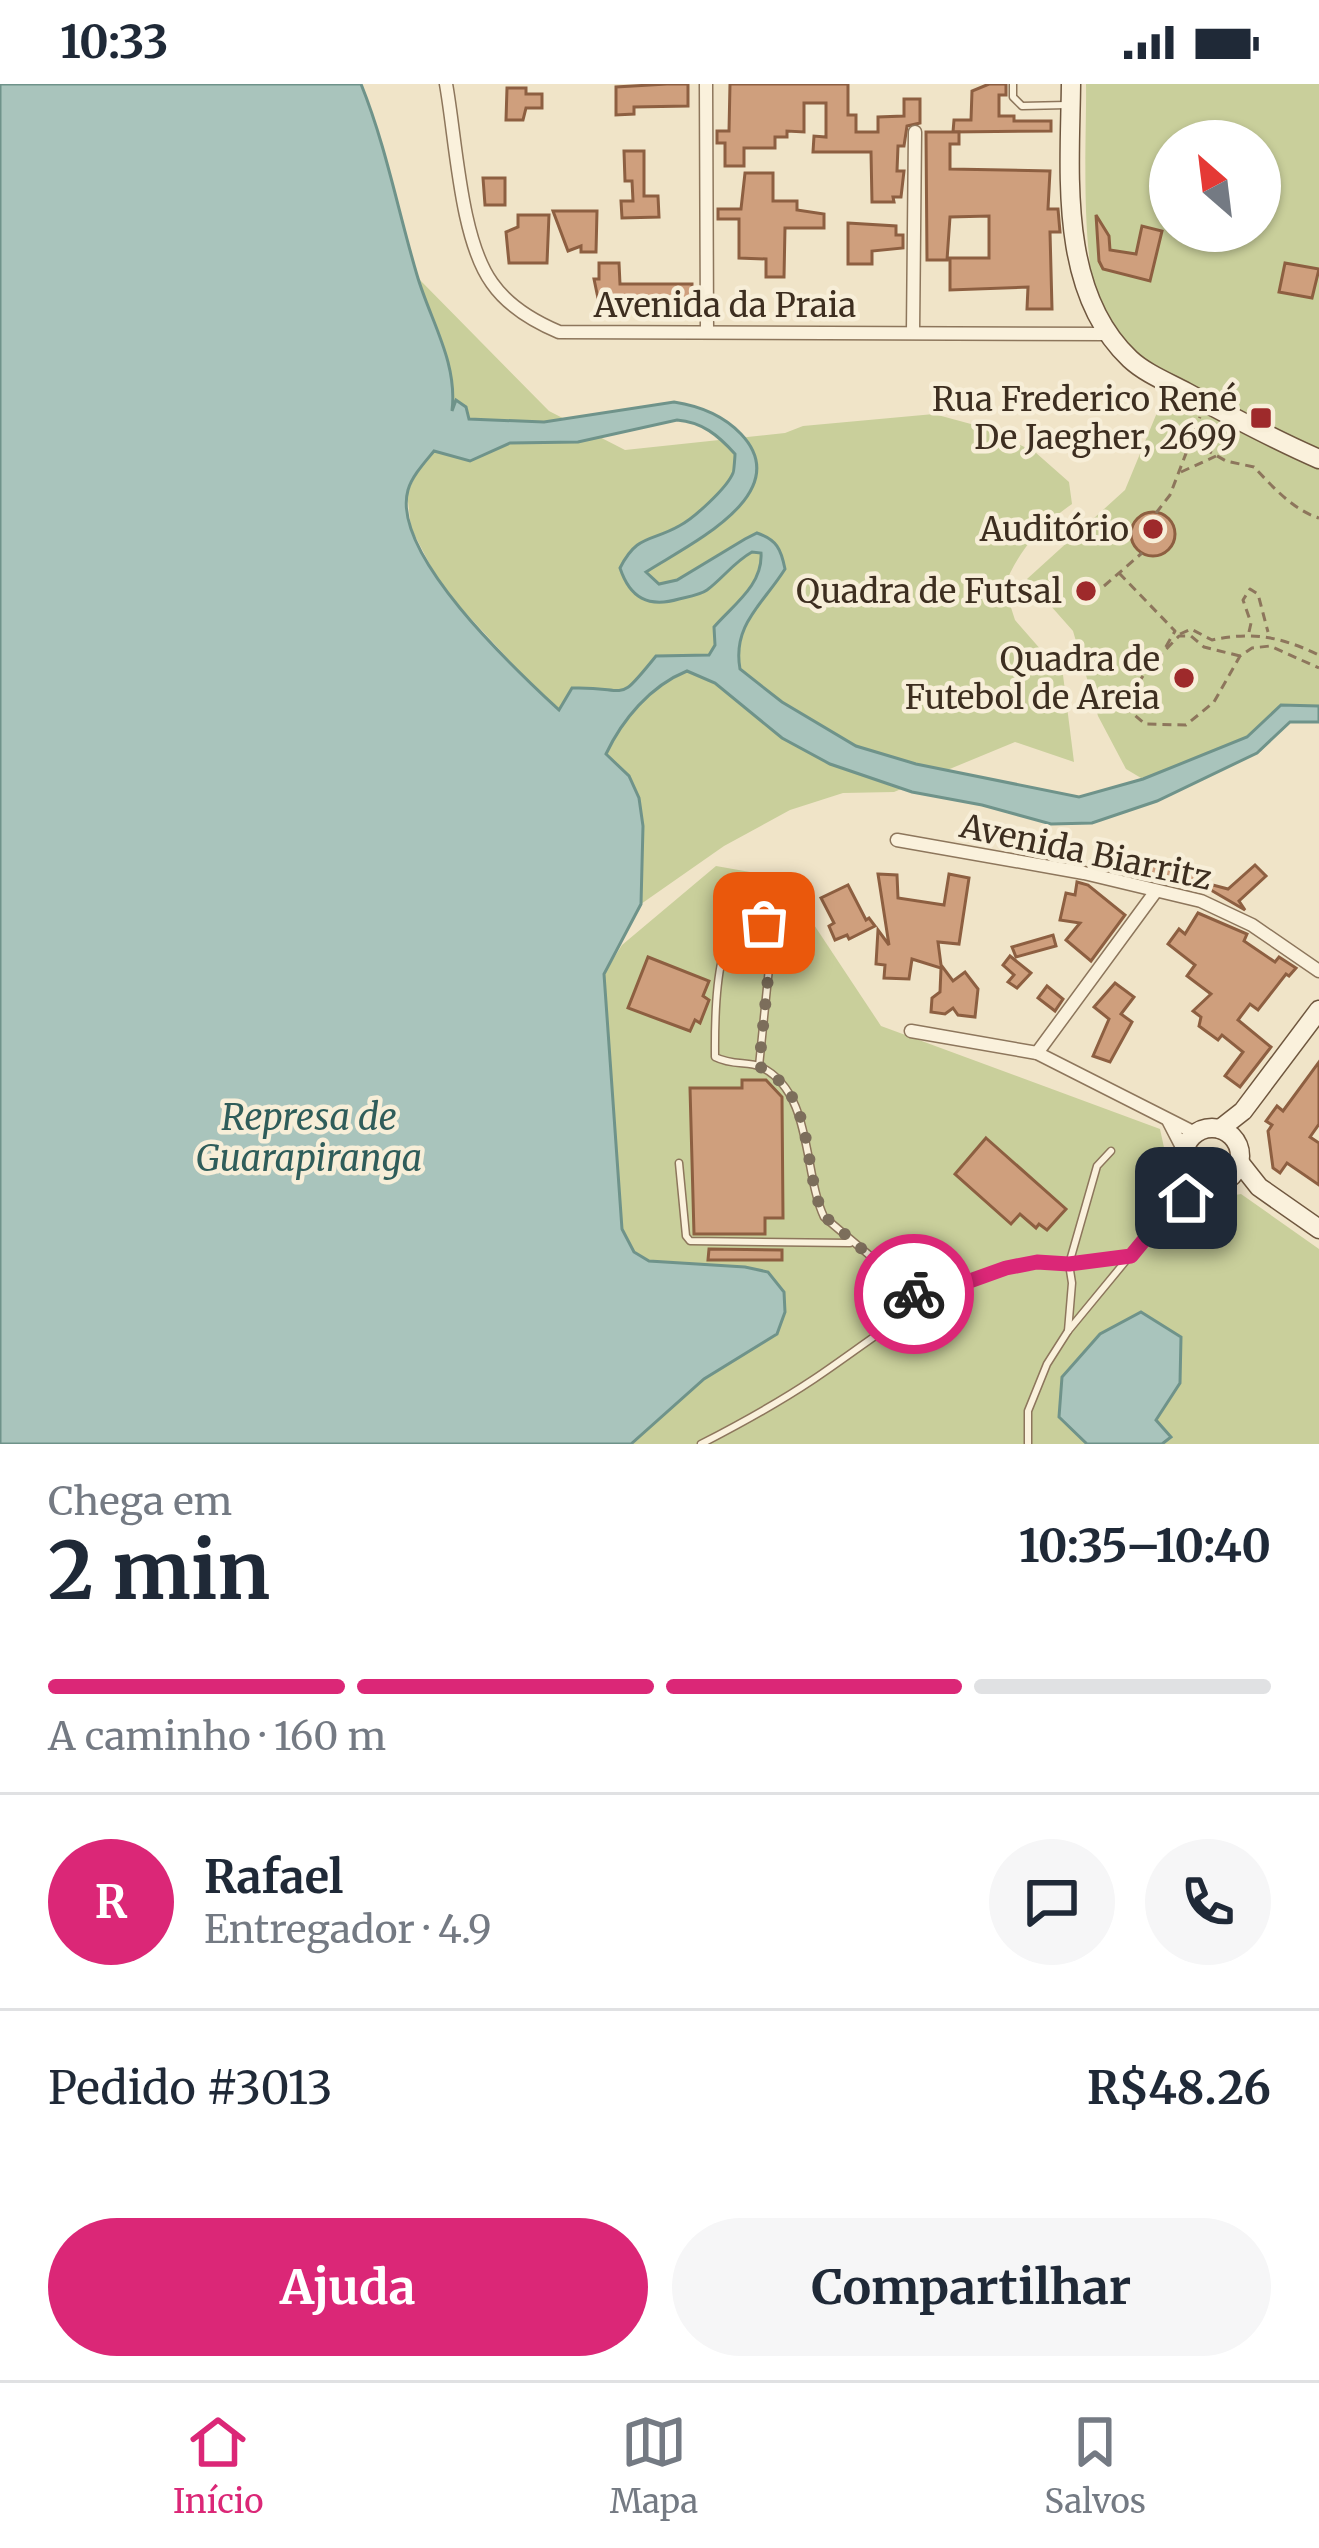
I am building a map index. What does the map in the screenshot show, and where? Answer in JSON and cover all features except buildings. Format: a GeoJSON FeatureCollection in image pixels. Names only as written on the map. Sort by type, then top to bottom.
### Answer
{"type":"FeatureCollection","features":[{"type":"Feature","properties":{"kind":"main road"},"geometry":{"type":"LineString","coordinates":[[1071,84],[1072,224],[1087,284],[1110,334],[1135,363],[1319,459]]}},
{"type":"Feature","properties":{"kind":"main road"},"geometry":{"type":"LineString","coordinates":[[1259,1187],[1197,1180],[1184,1161],[1189,1142],[1227,1134],[1319,1010]]}},
{"type":"Feature","properties":{"kind":"main road"},"geometry":{"type":"LineString","coordinates":[[1227,1134],[1240,1163],[1259,1187],[1319,1229]]}},
{"type":"Feature","properties":{"kind":"main road"},"geometry":{"type":"LineString","coordinates":[[1226,1181],[1240,1163]]}},
{"type":"Feature","properties":{"kind":"street","name":"Avenida da Praia"},"geometry":{"type":"LineString","coordinates":[[446,84],[466,213],[482,265],[501,295],[517,309],[559,332],[1110,334]]}},
{"type":"Feature","properties":{"kind":"street"},"geometry":{"type":"LineString","coordinates":[[706,84],[707,332]]}},
{"type":"Feature","properties":{"kind":"street"},"geometry":{"type":"LineString","coordinates":[[913,332],[915,132]]}},
{"type":"Feature","properties":{"kind":"street","name":"Avenida Biarritz"},"geometry":{"type":"LineString","coordinates":[[897,840],[1084,873],[1201,901],[1228,911],[1319,971]]}},
{"type":"Feature","properties":{"kind":"street"},"geometry":{"type":"LineString","coordinates":[[1037,1053],[1156,891]]}},
{"type":"Feature","properties":{"kind":"street"},"geometry":{"type":"LineString","coordinates":[[911,1031],[1037,1053],[1169,1121],[1189,1142]]}},
{"type":"Feature","properties":{"kind":"lane"},"geometry":{"type":"LineString","coordinates":[[1013,84],[1013,97],[1022,106],[1071,105]]}},
{"type":"Feature","properties":{"kind":"lane"},"geometry":{"type":"LineString","coordinates":[[759,1066],[773,929],[751,922],[740,925],[727,938],[724,949],[715,993],[715,1057],[732,1065],[759,1066],[783,1084],[794,1107],[824,1216],[925,1303]]}},
{"type":"Feature","properties":{"kind":"lane"},"geometry":{"type":"LineString","coordinates":[[1068,1331],[1069,1264],[1096,1166],[1111,1151]]}},
{"type":"Feature","properties":{"kind":"lane"},"geometry":{"type":"LineString","coordinates":[[680,1162],[686,1236],[697,1245],[854,1243]]}},
{"type":"Feature","properties":{"kind":"lane"},"geometry":{"type":"LineString","coordinates":[[1028,1444],[1033,1392],[1068,1331],[1197,1180]]}},
{"type":"Feature","properties":{"kind":"lane"},"geometry":{"type":"LineString","coordinates":[[701,1444],[809,1382],[953,1287],[1037,1262],[1069,1264],[1131,1256]]}},
{"type":"Feature","properties":{"kind":"path"},"geometry":{"type":"LineString","coordinates":[[1156,513],[1167,501],[1205,403]]}},
{"type":"Feature","properties":{"kind":"path"},"geometry":{"type":"LineString","coordinates":[[1191,441],[1239,466],[1254,466],[1291,501],[1319,518]]}},
{"type":"Feature","properties":{"kind":"path"},"geometry":{"type":"LineString","coordinates":[[1179,473],[1216,456]]}},
{"type":"Feature","properties":{"kind":"path"},"geometry":{"type":"LineString","coordinates":[[1105,586],[1142,553]]}},
{"type":"Feature","properties":{"kind":"path"},"geometry":{"type":"LineString","coordinates":[[1119,573],[1175,631],[1162,652],[1191,629],[1212,640],[1249,634],[1273,637],[1319,656]]}},
{"type":"Feature","properties":{"kind":"path"},"geometry":{"type":"LineString","coordinates":[[1249,634],[1244,600],[1250,589],[1258,594],[1273,637]]}},
{"type":"Feature","properties":{"kind":"path"},"geometry":{"type":"LineString","coordinates":[[1240,656],[1204,647],[1191,636],[1179,636],[1138,679],[1130,712],[1145,724],[1186,725],[1214,702],[1240,656],[1252,648],[1270,646],[1319,668]]}},
{"type":"Feature","properties":{"kind":"green space"},"geometry":{"type":"Polygon","coordinates":[[[1086,84],[1319,84],[1319,454],[1177,381],[1111,332],[1093,283],[1085,176],[1086,84]]]}},
{"type":"Feature","properties":{"kind":"green space"},"geometry":{"type":"Polygon","coordinates":[[[417,277],[549,411],[625,450],[934,414],[982,427],[1035,452],[1069,482],[1072,504],[1032,540],[1004,586],[1015,620],[1063,675],[1074,762],[1015,742],[894,792],[843,793],[790,810],[724,846],[641,904],[643,826],[592,742],[441,586],[411,528],[407,493],[418,471],[444,346],[417,277]]]}},
{"type":"Feature","properties":{"kind":"green space"},"geometry":{"type":"Polygon","coordinates":[[[1168,386],[1319,464],[1319,711],[1165,774],[1141,778],[1126,769],[1098,716],[1073,631],[1027,579],[1125,490],[1168,386]]]}},
{"type":"Feature","properties":{"kind":"green space"},"geometry":{"type":"Polygon","coordinates":[[[716,866],[783,878],[881,1026],[1160,1129],[1171,1180],[1198,1201],[1241,1194],[1319,1249],[1319,1444],[631,1444],[704,1379],[777,1334],[785,1312],[784,1292],[768,1272],[649,1261],[634,1252],[622,1229],[604,974],[622,945],[716,866]]]}},
{"type":"Feature","properties":{"kind":"water","name":"Represa de Guarapiranga"},"geometry":{"type":"Polygon","coordinates":[[[0,84],[361,84],[417,275],[447,358],[452,411],[456,400],[466,407],[469,419],[544,422],[674,402],[710,412],[734,427],[755,456],[756,477],[747,497],[709,533],[646,572],[659,584],[677,580],[757,533],[774,542],[785,569],[745,627],[740,669],[782,702],[856,746],[916,764],[1079,797],[1143,779],[1247,737],[1281,705],[1319,706],[1319,722],[1290,722],[1257,753],[1157,801],[1092,823],[1051,824],[912,792],[830,764],[782,738],[715,683],[687,671],[674,677],[639,705],[606,754],[629,776],[639,798],[643,826],[641,904],[604,974],[622,1229],[634,1252],[649,1261],[768,1272],[784,1292],[785,1312],[777,1334],[704,1379],[631,1444],[0,1444],[0,84]],[[677,420],[578,442],[510,443],[470,461],[434,451],[410,485],[408,516],[418,546],[437,577],[488,640],[559,710],[572,688],[627,688],[656,656],[709,655],[715,645],[714,627],[757,575],[761,553],[752,552],[704,592],[658,602],[642,598],[624,578],[620,568],[632,549],[692,517],[733,473],[735,454],[722,441],[694,423],[677,420]]]}},
{"type":"Feature","properties":{"kind":"water"},"geometry":{"type":"Polygon","coordinates":[[[1141,1312],[1181,1337],[1180,1383],[1156,1420],[1171,1437],[1162,1444],[1087,1444],[1059,1417],[1062,1377],[1100,1334],[1141,1312]]]}},
{"type":"Feature","properties":{"kind":"way so far"},"geometry":{"type":"LineString","coordinates":[[764,923],[773,929],[759,1066],[783,1084],[794,1107],[824,1216],[914,1294]]}},
{"type":"Feature","properties":{"kind":"place","name":"Rua Frederico René De Jaegher, 2699"},"geometry":{"type":"Point","coordinates":[1261,418]}},
{"type":"Feature","properties":{"kind":"place","name":"Auditório"},"geometry":{"type":"Point","coordinates":[1153,529]}},
{"type":"Feature","properties":{"kind":"place","name":"Quadra de Futsal"},"geometry":{"type":"Point","coordinates":[1086,591]}},
{"type":"Feature","properties":{"kind":"place","name":"Quadra de Futebol de Areia"},"geometry":{"type":"Point","coordinates":[1184,678]}},
{"type":"Feature","properties":{"kind":"route"},"geometry":{"type":"LineString","coordinates":[[914,1294],[925,1303],[1006,1268],[1131,1256],[1168,1211],[1186,1198]]}}]}
